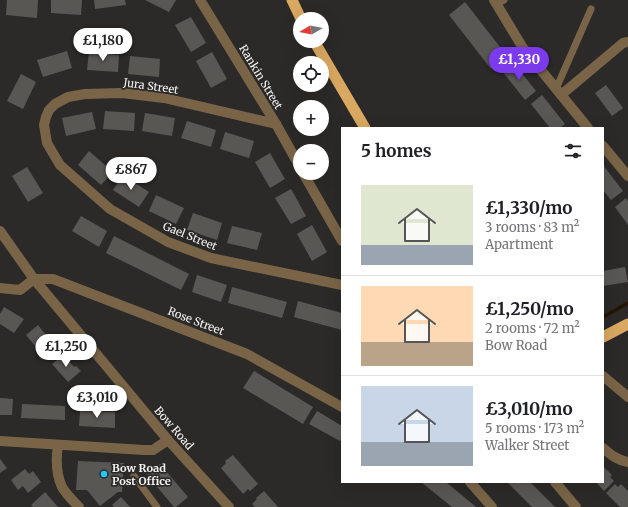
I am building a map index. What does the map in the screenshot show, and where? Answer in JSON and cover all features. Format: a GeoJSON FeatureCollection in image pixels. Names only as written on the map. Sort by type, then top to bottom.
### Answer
{"type":"FeatureCollection","features":[{"type":"Feature","properties":{"kind":"highway"},"geometry":{"type":"LineString","coordinates":[[292,0],[298,12]]}},
{"type":"Feature","properties":{"kind":"highway"},"geometry":{"type":"LineString","coordinates":[[318,48],[364,127]]}},
{"type":"Feature","properties":{"kind":"highway"},"geometry":{"type":"LineString","coordinates":[[604,336],[628,324]]}},
{"type":"Feature","properties":{"kind":"street","name":"Rankin Street"},"geometry":{"type":"LineString","coordinates":[[200,0],[293,154]]}},
{"type":"Feature","properties":{"kind":"street"},"geometry":{"type":"LineString","coordinates":[[498,1],[523,48],[587,127]]}},
{"type":"Feature","properties":{"kind":"street"},"geometry":{"type":"LineString","coordinates":[[558,92],[623,43],[628,42]]}},
{"type":"Feature","properties":{"kind":"street","name":"Jura Street"},"geometry":{"type":"LineString","coordinates":[[45,134],[44,125],[46,117],[55,104],[68,97],[85,94],[122,93],[164,98],[276,124]]}},
{"type":"Feature","properties":{"kind":"street","name":"Gael Street"},"geometry":{"type":"LineString","coordinates":[[45,134],[51,151],[60,165],[110,209],[168,242],[211,258],[341,285]]}},
{"type":"Feature","properties":{"kind":"street"},"geometry":{"type":"LineString","coordinates":[[604,147],[628,176]]}},
{"type":"Feature","properties":{"kind":"street"},"geometry":{"type":"LineString","coordinates":[[307,180],[341,239]]}},
{"type":"Feature","properties":{"kind":"street","name":"Bow Road"},"geometry":{"type":"LineString","coordinates":[[0,231],[34,279],[168,440],[229,507]]}},
{"type":"Feature","properties":{"kind":"street"},"geometry":{"type":"LineString","coordinates":[[0,288],[20,290],[34,279]]}},
{"type":"Feature","properties":{"kind":"street","name":"Rose Street"},"geometry":{"type":"LineString","coordinates":[[34,279],[53,279],[247,354],[341,406]]}},
{"type":"Feature","properties":{"kind":"street"},"geometry":{"type":"LineString","coordinates":[[604,377],[628,397]]}},
{"type":"Feature","properties":{"kind":"street"},"geometry":{"type":"LineString","coordinates":[[0,441],[153,450],[168,440]]}},
{"type":"Feature","properties":{"kind":"street"},"geometry":{"type":"LineString","coordinates":[[58,445],[56,457],[62,487],[79,507]]}},
{"type":"Feature","properties":{"kind":"street"},"geometry":{"type":"LineString","coordinates":[[604,449],[621,461],[628,462]]}},
{"type":"Feature","properties":{"kind":"street"},"geometry":{"type":"LineString","coordinates":[[471,483],[492,507]]}},
{"type":"Feature","properties":{"kind":"street"},"geometry":{"type":"LineString","coordinates":[[556,483],[576,507]]}},
{"type":"Feature","properties":{"kind":"lane"},"geometry":{"type":"LineString","coordinates":[[558,92],[591,9]]}},
{"type":"Feature","properties":{"kind":"lane"},"geometry":{"type":"LineString","coordinates":[[134,476],[157,507]]}},
{"type":"Feature","properties":{"kind":"building"},"geometry":{"type":"Polygon","coordinates":[[[7,0],[38,0],[37,18],[6,15],[7,0]]]}},
{"type":"Feature","properties":{"kind":"building"},"geometry":{"type":"Polygon","coordinates":[[[51,0],[82,0],[81,15],[51,13],[51,0]]]}},
{"type":"Feature","properties":{"kind":"building"},"geometry":{"type":"Polygon","coordinates":[[[94,0],[125,0],[126,5],[95,9],[94,0]]]}},
{"type":"Feature","properties":{"kind":"building"},"geometry":{"type":"Polygon","coordinates":[[[145,0],[176,0],[169,12],[145,0]]]}},
{"type":"Feature","properties":{"kind":"building"},"geometry":{"type":"Polygon","coordinates":[[[465,2],[507,56],[491,69],[449,15],[465,2]]]}},
{"type":"Feature","properties":{"kind":"building"},"geometry":{"type":"Polygon","coordinates":[[[191,17],[206,43],[191,52],[175,25],[191,17]]]}},
{"type":"Feature","properties":{"kind":"building"},"geometry":{"type":"Polygon","coordinates":[[[67,51],[72,68],[43,77],[37,60],[67,51]]]}},
{"type":"Feature","properties":{"kind":"building"},"geometry":{"type":"Polygon","coordinates":[[[89,52],[119,55],[118,72],[87,70],[89,52]]]}},
{"type":"Feature","properties":{"kind":"building"},"geometry":{"type":"Polygon","coordinates":[[[212,52],[227,79],[211,88],[196,61],[212,52]]]}},
{"type":"Feature","properties":{"kind":"building"},"geometry":{"type":"Polygon","coordinates":[[[130,56],[160,59],[159,77],[128,74],[130,56]]]}},
{"type":"Feature","properties":{"kind":"building"},"geometry":{"type":"Polygon","coordinates":[[[513,62],[536,91],[525,100],[502,71],[513,62]]]}},
{"type":"Feature","properties":{"kind":"building"},"geometry":{"type":"Polygon","coordinates":[[[21,74],[36,82],[23,109],[7,101],[21,74]]]}},
{"type":"Feature","properties":{"kind":"building"},"geometry":{"type":"Polygon","coordinates":[[[606,85],[623,108],[612,116],[595,93],[606,85]]]}},
{"type":"Feature","properties":{"kind":"building"},"geometry":{"type":"Polygon","coordinates":[[[542,95],[565,124],[561,127],[549,127],[531,104],[542,95]]]}},
{"type":"Feature","properties":{"kind":"building"},"geometry":{"type":"Polygon","coordinates":[[[105,111],[135,113],[134,131],[103,129],[105,111]]]}},
{"type":"Feature","properties":{"kind":"building"},"geometry":{"type":"Polygon","coordinates":[[[92,112],[96,129],[66,136],[62,118],[92,112]]]}},
{"type":"Feature","properties":{"kind":"building"},"geometry":{"type":"Polygon","coordinates":[[[145,113],[175,118],[172,136],[142,131],[145,113]]]}},
{"type":"Feature","properties":{"kind":"building"},"geometry":{"type":"Polygon","coordinates":[[[187,121],[216,130],[211,147],[181,138],[187,121]]]}},
{"type":"Feature","properties":{"kind":"building"},"geometry":{"type":"Polygon","coordinates":[[[225,132],[254,141],[249,158],[220,149],[225,132]]]}},
{"type":"Feature","properties":{"kind":"building"},"geometry":{"type":"Polygon","coordinates":[[[89,151],[113,172],[101,185],[78,165],[89,151]]]}},
{"type":"Feature","properties":{"kind":"building"},"geometry":{"type":"Polygon","coordinates":[[[270,153],[285,179],[270,188],[255,162],[270,153]]]}},
{"type":"Feature","properties":{"kind":"building"},"geometry":{"type":"Polygon","coordinates":[[[604,166],[623,191],[611,200],[604,191],[604,166]]]}},
{"type":"Feature","properties":{"kind":"building"},"geometry":{"type":"Polygon","coordinates":[[[27,167],[43,193],[28,202],[12,176],[27,167]]]}},
{"type":"Feature","properties":{"kind":"building"},"geometry":{"type":"Polygon","coordinates":[[[123,175],[149,192],[139,207],[113,190],[123,175]]]}},
{"type":"Feature","properties":{"kind":"building"},"geometry":{"type":"Polygon","coordinates":[[[291,189],[306,216],[291,224],[275,198],[291,189]]]}},
{"type":"Feature","properties":{"kind":"building"},"geometry":{"type":"Polygon","coordinates":[[[156,195],[184,208],[176,224],[149,211],[156,195]]]}},
{"type":"Feature","properties":{"kind":"building"},"geometry":{"type":"Polygon","coordinates":[[[626,198],[628,201],[628,225],[615,207],[626,198]]]}},
{"type":"Feature","properties":{"kind":"building"},"geometry":{"type":"Polygon","coordinates":[[[193,213],[222,223],[217,240],[187,230],[193,213]]]}},
{"type":"Feature","properties":{"kind":"building"},"geometry":{"type":"Polygon","coordinates":[[[81,216],[107,231],[99,247],[72,231],[81,216]]]}},
{"type":"Feature","properties":{"kind":"building"},"geometry":{"type":"Polygon","coordinates":[[[312,225],[327,252],[312,261],[297,234],[312,225]]]}},
{"type":"Feature","properties":{"kind":"building"},"geometry":{"type":"Polygon","coordinates":[[[232,226],[262,233],[257,250],[227,243],[232,226]]]}},
{"type":"Feature","properties":{"kind":"building"},"geometry":{"type":"Polygon","coordinates":[[[114,236],[189,274],[181,290],[106,253],[114,236]]]}},
{"type":"Feature","properties":{"kind":"building"},"geometry":{"type":"Polygon","coordinates":[[[625,267],[628,282],[604,286],[604,271],[625,267]]]}},
{"type":"Feature","properties":{"kind":"building"},"geometry":{"type":"Polygon","coordinates":[[[197,275],[227,285],[221,302],[192,292],[197,275]]]}},
{"type":"Feature","properties":{"kind":"building"},"geometry":{"type":"Polygon","coordinates":[[[232,287],[287,302],[282,318],[228,303],[232,287]]]}},
{"type":"Feature","properties":{"kind":"building"},"geometry":{"type":"Polygon","coordinates":[[[298,301],[341,313],[341,330],[294,317],[298,301]]]}},
{"type":"Feature","properties":{"kind":"building"},"geometry":{"type":"Polygon","coordinates":[[[4,307],[24,319],[14,333],[0,324],[0,314],[4,307]]]}},
{"type":"Feature","properties":{"kind":"building"},"geometry":{"type":"Polygon","coordinates":[[[38,325],[57,349],[46,359],[26,335],[38,325]]]}},
{"type":"Feature","properties":{"kind":"building"},"geometry":{"type":"Polygon","coordinates":[[[66,353],[70,358],[68,360],[74,367],[76,366],[81,371],[68,382],[52,364],[66,353]]]}},
{"type":"Feature","properties":{"kind":"building"},"geometry":{"type":"Polygon","coordinates":[[[254,371],[313,407],[303,424],[243,388],[254,371]]]}},
{"type":"Feature","properties":{"kind":"building"},"geometry":{"type":"Polygon","coordinates":[[[0,398],[13,399],[12,415],[0,415],[0,398]]]}},
{"type":"Feature","properties":{"kind":"building"},"geometry":{"type":"Polygon","coordinates":[[[22,404],[65,406],[65,420],[21,418],[22,404]]]}},
{"type":"Feature","properties":{"kind":"building"},"geometry":{"type":"Polygon","coordinates":[[[80,411],[115,412],[115,428],[79,426],[80,411]]]}},
{"type":"Feature","properties":{"kind":"building"},"geometry":{"type":"Polygon","coordinates":[[[317,411],[341,425],[340,441],[309,424],[317,411]]]}},
{"type":"Feature","properties":{"kind":"building"},"geometry":{"type":"Polygon","coordinates":[[[233,455],[258,484],[250,491],[248,489],[243,494],[221,468],[226,463],[225,461],[233,455]]]}},
{"type":"Feature","properties":{"kind":"building"},"geometry":{"type":"Polygon","coordinates":[[[0,459],[7,468],[0,473],[0,459]]]}},
{"type":"Feature","properties":{"kind":"building"},"geometry":{"type":"Polygon","coordinates":[[[78,461],[124,463],[122,492],[118,492],[100,506],[87,490],[76,490],[78,461]]]}},
{"type":"Feature","properties":{"kind":"building"},"geometry":{"type":"Polygon","coordinates":[[[160,464],[188,497],[176,507],[174,507],[147,475],[160,464]]]}},
{"type":"Feature","properties":{"kind":"building"},"geometry":{"type":"Polygon","coordinates":[[[604,467],[612,475],[610,477],[614,481],[604,491],[597,483],[604,483],[604,467]]]}},
{"type":"Feature","properties":{"kind":"building"},"geometry":{"type":"Polygon","coordinates":[[[25,469],[29,474],[33,471],[41,482],[28,493],[23,486],[18,490],[11,480],[25,469]]]}},
{"type":"Feature","properties":{"kind":"building"},"geometry":{"type":"Polygon","coordinates":[[[422,483],[447,483],[476,507],[452,507],[422,483]]]}},
{"type":"Feature","properties":{"kind":"building"},"geometry":{"type":"Polygon","coordinates":[[[508,483],[531,483],[555,507],[532,507],[508,483]]]}},
{"type":"Feature","properties":{"kind":"building"},"geometry":{"type":"Polygon","coordinates":[[[615,484],[618,487],[621,484],[628,491],[628,507],[620,507],[606,493],[615,484]]]}},
{"type":"Feature","properties":{"kind":"building"},"geometry":{"type":"Polygon","coordinates":[[[264,491],[278,507],[255,507],[252,504],[264,491]]]}},
{"type":"Feature","properties":{"kind":"building"},"geometry":{"type":"Polygon","coordinates":[[[45,492],[58,507],[33,507],[31,505],[45,492]]]}},
{"type":"Feature","properties":{"kind":"building"},"geometry":{"type":"Polygon","coordinates":[[[121,497],[130,507],[114,507],[112,505],[121,497]]]}},
{"type":"Feature","properties":{"kind":"waterway"},"geometry":{"type":"LineString","coordinates":[[604,316],[628,303]]}},
{"type":"Feature","properties":{"kind":"place","name":"Bow Road Post Office"},"geometry":{"type":"Point","coordinates":[104,474]}}]}
